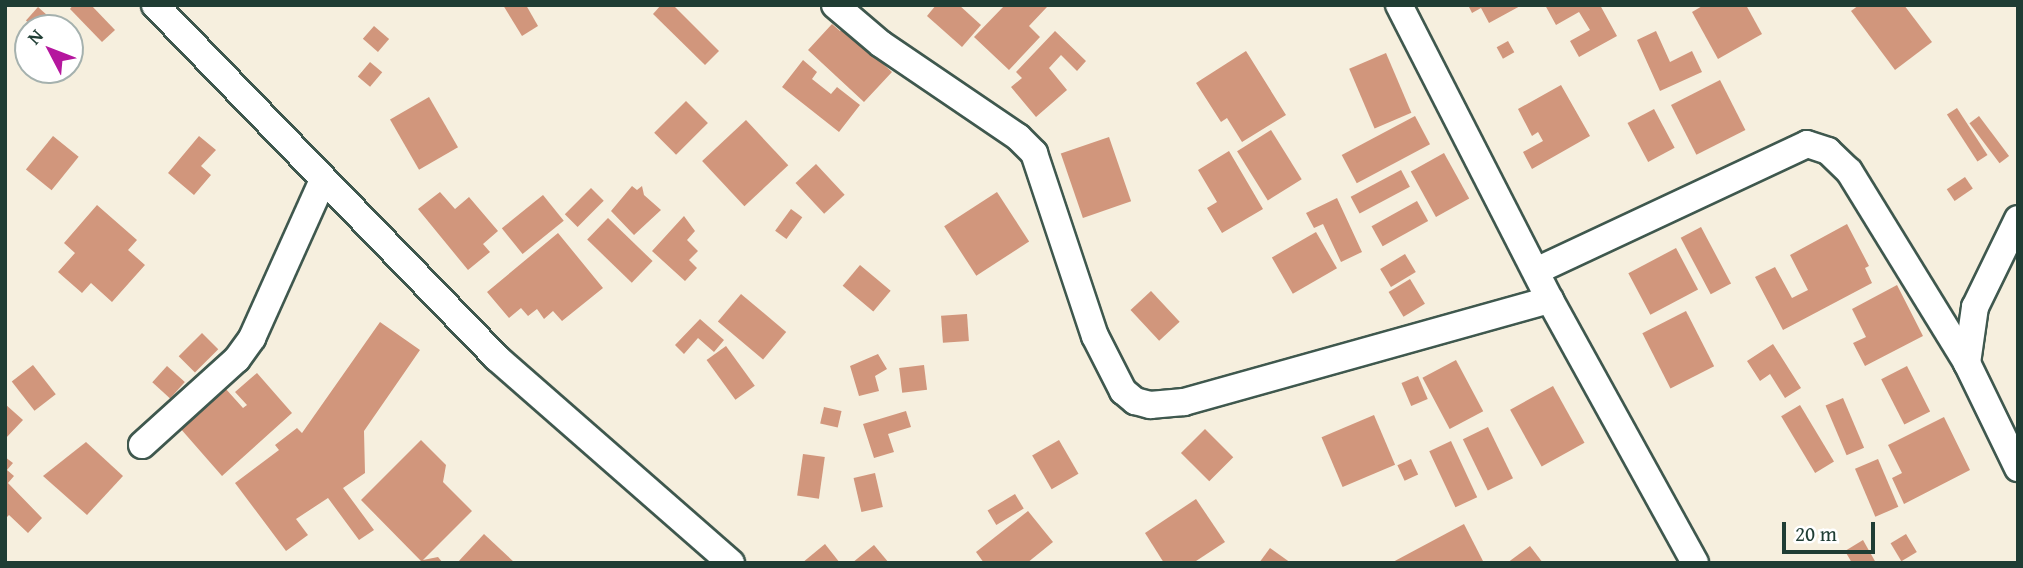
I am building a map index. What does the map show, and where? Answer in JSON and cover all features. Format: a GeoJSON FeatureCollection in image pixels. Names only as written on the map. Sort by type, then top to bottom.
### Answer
{"type":"FeatureCollection","features":[{"type":"Feature","properties":{"kind":"street"},"geometry":{"type":"LineString","coordinates":[[155,5],[496,358],[731,563]]}},
{"type":"Feature","properties":{"kind":"street"},"geometry":{"type":"LineString","coordinates":[[835,5],[881,44],[1018,137],[1034,153],[1095,336],[1122,391],[1135,401],[1150,405],[1184,402],[1550,300]]}},
{"type":"Feature","properties":{"kind":"street"},"geometry":{"type":"LineString","coordinates":[[1399,5],[1550,300],[1695,563]]}},
{"type":"Feature","properties":{"kind":"street"},"geometry":{"type":"LineString","coordinates":[[1536,271],[1807,144],[1828,151],[1849,171],[1966,363],[2018,468]]}},
{"type":"Feature","properties":{"kind":"street"},"geometry":{"type":"LineString","coordinates":[[142,445],[237,359],[252,338],[323,180]]}},
{"type":"Feature","properties":{"kind":"street"},"geometry":{"type":"LineString","coordinates":[[1966,363],[1975,307],[2018,219]]}},
{"type":"Feature","properties":{"kind":"building"},"geometry":{"type":"Polygon","coordinates":[[[73,5],[91,5],[115,30],[102,42],[84,23],[84,14],[75,14],[70,9],[73,5]]]}},
{"type":"Feature","properties":{"kind":"building"},"geometry":{"type":"Polygon","coordinates":[[[503,5],[526,5],[538,26],[522,36],[503,5]]]}},
{"type":"Feature","properties":{"kind":"building"},"geometry":{"type":"Polygon","coordinates":[[[661,5],[673,5],[719,51],[705,65],[653,14],[661,5]]]}},
{"type":"Feature","properties":{"kind":"building"},"geometry":{"type":"Polygon","coordinates":[[[936,5],[959,5],[981,25],[962,47],[927,16],[936,5]]]}},
{"type":"Feature","properties":{"kind":"building"},"geometry":{"type":"Polygon","coordinates":[[[1005,5],[1047,7],[1029,26],[1040,37],[1009,70],[974,37],[1005,5]]]}},
{"type":"Feature","properties":{"kind":"building"},"geometry":{"type":"Polygon","coordinates":[[[1468,5],[1522,5],[1489,23],[1481,8],[1472,13],[1468,5]]]}},
{"type":"Feature","properties":{"kind":"building"},"geometry":{"type":"Polygon","coordinates":[[[1545,5],[1600,5],[1617,36],[1579,57],[1570,41],[1590,30],[1579,12],[1556,25],[1545,5]]]}},
{"type":"Feature","properties":{"kind":"building"},"geometry":{"type":"Polygon","coordinates":[[[1704,5],[1746,5],[1762,34],[1718,59],[1692,12],[1704,5]]]}},
{"type":"Feature","properties":{"kind":"building"},"geometry":{"type":"Polygon","coordinates":[[[1859,5],[1904,5],[1932,42],[1895,70],[1851,11],[1859,5]]]}},
{"type":"Feature","properties":{"kind":"building"},"geometry":{"type":"Polygon","coordinates":[[[38,7],[46,14],[32,14],[38,7]]]}},
{"type":"Feature","properties":{"kind":"building"},"geometry":{"type":"Polygon","coordinates":[[[832,24],[840,31],[843,28],[892,72],[864,102],[808,50],[832,24]]]}},
{"type":"Feature","properties":{"kind":"building"},"geometry":{"type":"Polygon","coordinates":[[[374,26],[389,39],[378,52],[363,39],[374,26]]]}},
{"type":"Feature","properties":{"kind":"building"},"geometry":{"type":"Polygon","coordinates":[[[1055,31],[1086,61],[1077,71],[1061,55],[1049,68],[1067,90],[1036,117],[1011,87],[1022,78],[1016,72],[1055,31]]]}},
{"type":"Feature","properties":{"kind":"building"},"geometry":{"type":"Polygon","coordinates":[[[1656,31],[1670,62],[1692,51],[1702,72],[1660,91],[1637,40],[1656,31]]]}},
{"type":"Feature","properties":{"kind":"building"},"geometry":{"type":"Polygon","coordinates":[[[1508,41],[1514,52],[1503,59],[1497,47],[1508,41]]]}},
{"type":"Feature","properties":{"kind":"building"},"geometry":{"type":"Polygon","coordinates":[[[1246,51],[1286,115],[1242,142],[1227,118],[1221,122],[1196,83],[1246,51]]]}},
{"type":"Feature","properties":{"kind":"building"},"geometry":{"type":"Polygon","coordinates":[[[1386,53],[1411,113],[1375,128],[1349,69],[1386,53]]]}},
{"type":"Feature","properties":{"kind":"building"},"geometry":{"type":"Polygon","coordinates":[[[803,60],[817,72],[812,79],[831,94],[837,87],[860,105],[839,132],[782,87],[803,60]]]}},
{"type":"Feature","properties":{"kind":"building"},"geometry":{"type":"Polygon","coordinates":[[[370,62],[382,72],[370,87],[358,77],[370,62]]]}},
{"type":"Feature","properties":{"kind":"building"},"geometry":{"type":"Polygon","coordinates":[[[1720,80],[1745,130],[1696,155],[1671,105],[1720,80]]]}},
{"type":"Feature","properties":{"kind":"building"},"geometry":{"type":"Polygon","coordinates":[[[1561,85],[1590,136],[1532,169],[1523,152],[1543,141],[1538,132],[1532,136],[1518,109],[1561,85]]]}},
{"type":"Feature","properties":{"kind":"building"},"geometry":{"type":"Polygon","coordinates":[[[429,97],[458,147],[419,170],[390,120],[429,97]]]}},
{"type":"Feature","properties":{"kind":"building"},"geometry":{"type":"Polygon","coordinates":[[[686,101],[708,123],[676,155],[654,133],[686,101]]]}},
{"type":"Feature","properties":{"kind":"building"},"geometry":{"type":"Polygon","coordinates":[[[1957,108],[1987,155],[1977,162],[1947,115],[1957,108]]]}},
{"type":"Feature","properties":{"kind":"building"},"geometry":{"type":"Polygon","coordinates":[[[1654,109],[1675,148],[1648,162],[1628,123],[1654,109]]]}},
{"type":"Feature","properties":{"kind":"building"},"geometry":{"type":"Polygon","coordinates":[[[1415,116],[1430,144],[1357,183],[1342,155],[1415,116]]]}},
{"type":"Feature","properties":{"kind":"building"},"geometry":{"type":"Polygon","coordinates":[[[1979,116],[2009,156],[2000,163],[1969,123],[1979,116]]]}},
{"type":"Feature","properties":{"kind":"building"},"geometry":{"type":"Polygon","coordinates":[[[746,120],[788,165],[744,206],[702,161],[746,120]]]}},
{"type":"Feature","properties":{"kind":"building"},"geometry":{"type":"Polygon","coordinates":[[[1271,130],[1302,179],[1268,200],[1237,151],[1271,130]]]}},
{"type":"Feature","properties":{"kind":"building"},"geometry":{"type":"Polygon","coordinates":[[[53,136],[79,157],[52,190],[26,169],[53,136]]]}},
{"type":"Feature","properties":{"kind":"building"},"geometry":{"type":"Polygon","coordinates":[[[199,136],[216,150],[201,166],[211,175],[194,195],[168,173],[199,136]]]}},
{"type":"Feature","properties":{"kind":"building"},"geometry":{"type":"Polygon","coordinates":[[[1109,137],[1131,201],[1083,218],[1061,154],[1109,137]]]}},
{"type":"Feature","properties":{"kind":"building"},"geometry":{"type":"Polygon","coordinates":[[[1229,151],[1263,209],[1222,233],[1207,208],[1217,202],[1198,170],[1229,151]]]}},
{"type":"Feature","properties":{"kind":"building"},"geometry":{"type":"Polygon","coordinates":[[[1444,153],[1469,198],[1436,217],[1411,171],[1444,153]]]}},
{"type":"Feature","properties":{"kind":"building"},"geometry":{"type":"Polygon","coordinates":[[[816,164],[845,195],[824,214],[796,183],[816,164]]]}},
{"type":"Feature","properties":{"kind":"building"},"geometry":{"type":"Polygon","coordinates":[[[1401,170],[1410,187],[1360,214],[1351,197],[1401,170]]]}},
{"type":"Feature","properties":{"kind":"building"},"geometry":{"type":"Polygon","coordinates":[[[1965,177],[1973,189],[1955,201],[1947,189],[1965,177]]]}},
{"type":"Feature","properties":{"kind":"building"},"geometry":{"type":"Polygon","coordinates":[[[632,186],[637,190],[642,186],[644,195],[661,210],[634,235],[611,211],[632,186]]]}},
{"type":"Feature","properties":{"kind":"building"},"geometry":{"type":"Polygon","coordinates":[[[591,188],[604,201],[578,227],[565,214],[591,188]]]}},
{"type":"Feature","properties":{"kind":"building"},"geometry":{"type":"Polygon","coordinates":[[[440,192],[455,209],[469,197],[498,231],[483,244],[490,252],[468,270],[418,209],[440,192]]]}},
{"type":"Feature","properties":{"kind":"building"},"geometry":{"type":"Polygon","coordinates":[[[997,192],[1029,241],[976,276],[944,226],[997,192]]]}},
{"type":"Feature","properties":{"kind":"building"},"geometry":{"type":"Polygon","coordinates":[[[543,195],[564,221],[523,254],[502,228],[543,195]]]}},
{"type":"Feature","properties":{"kind":"building"},"geometry":{"type":"Polygon","coordinates":[[[1337,198],[1362,252],[1341,262],[1323,224],[1314,228],[1306,213],[1337,198]]]}},
{"type":"Feature","properties":{"kind":"building"},"geometry":{"type":"Polygon","coordinates":[[[1417,201],[1428,221],[1383,246],[1372,226],[1417,201]]]}},
{"type":"Feature","properties":{"kind":"building"},"geometry":{"type":"Polygon","coordinates":[[[97,205],[137,240],[128,250],[145,265],[112,302],[91,283],[82,293],[58,272],[75,253],[64,243],[97,205]]]}},
{"type":"Feature","properties":{"kind":"building"},"geometry":{"type":"Polygon","coordinates":[[[791,209],[802,217],[786,239],[775,231],[791,209]]]}},
{"type":"Feature","properties":{"kind":"building"},"geometry":{"type":"Polygon","coordinates":[[[684,216],[695,231],[687,240],[698,251],[689,260],[697,268],[685,281],[652,251],[684,216]]]}},
{"type":"Feature","properties":{"kind":"building"},"geometry":{"type":"Polygon","coordinates":[[[608,218],[653,261],[632,283],[587,240],[608,218]]]}},
{"type":"Feature","properties":{"kind":"building"},"geometry":{"type":"Polygon","coordinates":[[[1847,224],[1869,266],[1865,268],[1872,283],[1783,330],[1755,277],[1775,267],[1792,298],[1808,290],[1790,255],[1847,224]]]}},
{"type":"Feature","properties":{"kind":"building"},"geometry":{"type":"Polygon","coordinates":[[[1701,227],[1731,284],[1711,294],[1681,238],[1701,227]]]}},
{"type":"Feature","properties":{"kind":"building"},"geometry":{"type":"Polygon","coordinates":[[[1316,232],[1337,268],[1293,294],[1272,258],[1316,232]]]}},
{"type":"Feature","properties":{"kind":"building"},"geometry":{"type":"Polygon","coordinates":[[[558,233],[603,288],[562,321],[553,311],[544,319],[537,309],[528,316],[521,308],[509,318],[487,292],[558,233]]]}},
{"type":"Feature","properties":{"kind":"building"},"geometry":{"type":"Polygon","coordinates":[[[1676,248],[1698,289],[1650,315],[1628,273],[1676,248]]]}},
{"type":"Feature","properties":{"kind":"building"},"geometry":{"type":"Polygon","coordinates":[[[1405,254],[1416,272],[1391,287],[1380,269],[1405,254]]]}},
{"type":"Feature","properties":{"kind":"building"},"geometry":{"type":"Polygon","coordinates":[[[860,265],[891,291],[873,311],[843,286],[860,265]]]}},
{"type":"Feature","properties":{"kind":"building"},"geometry":{"type":"Polygon","coordinates":[[[1410,279],[1425,304],[1404,317],[1389,292],[1410,279]]]}},
{"type":"Feature","properties":{"kind":"building"},"geometry":{"type":"Polygon","coordinates":[[[1897,285],[1923,336],[1865,366],[1853,343],[1866,337],[1852,309],[1897,285]]]}},
{"type":"Feature","properties":{"kind":"building"},"geometry":{"type":"Polygon","coordinates":[[[1151,291],[1180,322],[1159,341],[1131,310],[1151,291]]]}},
{"type":"Feature","properties":{"kind":"building"},"geometry":{"type":"Polygon","coordinates":[[[741,294],[786,332],[763,360],[718,322],[741,294]]]}},
{"type":"Feature","properties":{"kind":"building"},"geometry":{"type":"Polygon","coordinates":[[[1686,311],[1714,366],[1670,388],[1642,333],[1686,311]]]}},
{"type":"Feature","properties":{"kind":"building"},"geometry":{"type":"Polygon","coordinates":[[[967,314],[969,341],[943,343],[941,316],[967,314]]]}},
{"type":"Feature","properties":{"kind":"building"},"geometry":{"type":"Polygon","coordinates":[[[700,319],[724,340],[714,352],[698,338],[684,354],[675,345],[700,319]]]}},
{"type":"Feature","properties":{"kind":"building"},"geometry":{"type":"Polygon","coordinates":[[[380,322],[420,350],[364,431],[365,473],[343,488],[374,530],[359,540],[328,498],[296,519],[308,535],[286,551],[235,483],[279,450],[275,445],[297,428],[302,433],[380,322]]]}},
{"type":"Feature","properties":{"kind":"building"},"geometry":{"type":"Polygon","coordinates":[[[202,333],[218,349],[195,373],[179,356],[202,333]]]}},
{"type":"Feature","properties":{"kind":"building"},"geometry":{"type":"Polygon","coordinates":[[[1773,344],[1801,388],[1785,398],[1770,374],[1760,381],[1747,361],[1773,344]]]}},
{"type":"Feature","properties":{"kind":"building"},"geometry":{"type":"Polygon","coordinates":[[[726,346],[755,386],[735,400],[707,360],[726,346]]]}},
{"type":"Feature","properties":{"kind":"building"},"geometry":{"type":"Polygon","coordinates":[[[878,354],[887,369],[875,376],[879,391],[859,396],[850,366],[878,354]]]}},
{"type":"Feature","properties":{"kind":"building"},"geometry":{"type":"Polygon","coordinates":[[[1456,360],[1483,411],[1450,429],[1422,378],[1456,360]]]}},
{"type":"Feature","properties":{"kind":"building"},"geometry":{"type":"Polygon","coordinates":[[[33,365],[56,394],[35,411],[12,382],[33,365]]]}},
{"type":"Feature","properties":{"kind":"building"},"geometry":{"type":"Polygon","coordinates":[[[924,365],[927,390],[902,393],[899,368],[924,365]]]}},
{"type":"Feature","properties":{"kind":"building"},"geometry":{"type":"Polygon","coordinates":[[[167,366],[185,382],[170,398],[152,382],[167,366]]]}},
{"type":"Feature","properties":{"kind":"building"},"geometry":{"type":"Polygon","coordinates":[[[1907,366],[1930,411],[1904,425],[1881,379],[1907,366]]]}},
{"type":"Feature","properties":{"kind":"building"},"geometry":{"type":"Polygon","coordinates":[[[257,373],[292,413],[222,476],[180,428],[225,388],[243,408],[247,405],[235,392],[257,373]]]}},
{"type":"Feature","properties":{"kind":"building"},"geometry":{"type":"Polygon","coordinates":[[[1418,376],[1428,399],[1411,406],[1401,383],[1418,376]]]}},
{"type":"Feature","properties":{"kind":"building"},"geometry":{"type":"Polygon","coordinates":[[[1553,386],[1585,443],[1542,467],[1510,410],[1553,386]]]}},
{"type":"Feature","properties":{"kind":"building"},"geometry":{"type":"Polygon","coordinates":[[[1843,398],[1864,448],[1847,455],[1826,405],[1843,398]]]}},
{"type":"Feature","properties":{"kind":"building"},"geometry":{"type":"Polygon","coordinates":[[[5,404],[23,420],[5,439],[5,404]]]}},
{"type":"Feature","properties":{"kind":"building"},"geometry":{"type":"Polygon","coordinates":[[[1800,405],[1834,462],[1815,473],[1781,416],[1800,405]]]}},
{"type":"Feature","properties":{"kind":"building"},"geometry":{"type":"Polygon","coordinates":[[[824,407],[842,411],[838,428],[820,424],[824,407]]]}},
{"type":"Feature","properties":{"kind":"building"},"geometry":{"type":"Polygon","coordinates":[[[906,411],[911,427],[888,434],[894,452],[874,458],[863,424],[906,411]]]}},
{"type":"Feature","properties":{"kind":"building"},"geometry":{"type":"Polygon","coordinates":[[[1374,415],[1395,465],[1343,487],[1322,437],[1374,415]]]}},
{"type":"Feature","properties":{"kind":"building"},"geometry":{"type":"Polygon","coordinates":[[[1944,417],[1970,470],[1904,504],[1892,478],[1902,473],[1888,445],[1944,417]]]}},
{"type":"Feature","properties":{"kind":"building"},"geometry":{"type":"Polygon","coordinates":[[[1488,427],[1513,478],[1488,491],[1463,439],[1488,427]]]}},
{"type":"Feature","properties":{"kind":"building"},"geometry":{"type":"Polygon","coordinates":[[[1205,429],[1233,457],[1209,481],[1181,453],[1205,429]]]}},
{"type":"Feature","properties":{"kind":"building"},"geometry":{"type":"Polygon","coordinates":[[[421,440],[446,465],[443,482],[472,511],[423,560],[438,557],[443,563],[417,563],[421,561],[361,500],[421,440]]]}},
{"type":"Feature","properties":{"kind":"building"},"geometry":{"type":"Polygon","coordinates":[[[1059,440],[1078,474],[1052,489],[1032,456],[1059,440]]]}},
{"type":"Feature","properties":{"kind":"building"},"geometry":{"type":"Polygon","coordinates":[[[1451,441],[1477,497],[1455,507],[1429,451],[1451,441]]]}},
{"type":"Feature","properties":{"kind":"building"},"geometry":{"type":"Polygon","coordinates":[[[86,442],[123,476],[87,515],[43,476],[86,442]]]}},
{"type":"Feature","properties":{"kind":"building"},"geometry":{"type":"Polygon","coordinates":[[[803,454],[825,457],[819,499],[797,496],[803,454]]]}},
{"type":"Feature","properties":{"kind":"building"},"geometry":{"type":"Polygon","coordinates":[[[5,457],[13,463],[7,470],[14,476],[8,483],[42,518],[28,533],[9,515],[5,519],[5,457]]]}},
{"type":"Feature","properties":{"kind":"building"},"geometry":{"type":"Polygon","coordinates":[[[1411,459],[1418,474],[1405,481],[1397,465],[1411,459]]]}},
{"type":"Feature","properties":{"kind":"building"},"geometry":{"type":"Polygon","coordinates":[[[1878,459],[1898,507],[1875,517],[1855,469],[1878,459]]]}},
{"type":"Feature","properties":{"kind":"building"},"geometry":{"type":"Polygon","coordinates":[[[875,473],[883,507],[861,512],[854,478],[875,473]]]}},
{"type":"Feature","properties":{"kind":"building"},"geometry":{"type":"Polygon","coordinates":[[[1015,494],[1024,509],[996,525],[988,510],[1015,494]]]}},
{"type":"Feature","properties":{"kind":"building"},"geometry":{"type":"Polygon","coordinates":[[[1196,499],[1225,542],[1193,563],[1164,563],[1145,533],[1196,499]]]}},
{"type":"Feature","properties":{"kind":"building"},"geometry":{"type":"Polygon","coordinates":[[[1028,511],[1053,542],[1027,563],[984,563],[976,552],[1028,511]]]}},
{"type":"Feature","properties":{"kind":"building"},"geometry":{"type":"Polygon","coordinates":[[[1464,524],[1484,563],[1391,563],[1464,524]]]}},
{"type":"Feature","properties":{"kind":"building"},"geometry":{"type":"Polygon","coordinates":[[[484,534],[515,563],[457,563],[484,534]]]}},
{"type":"Feature","properties":{"kind":"building"},"geometry":{"type":"Polygon","coordinates":[[[1906,534],[1917,552],[1901,561],[1891,543],[1906,534]]]}},
{"type":"Feature","properties":{"kind":"building"},"geometry":{"type":"Polygon","coordinates":[[[1863,540],[1876,563],[1852,563],[1845,551],[1863,540]]]}},
{"type":"Feature","properties":{"kind":"building"},"geometry":{"type":"Polygon","coordinates":[[[825,544],[840,563],[802,563],[825,544]]]}},
{"type":"Feature","properties":{"kind":"building"},"geometry":{"type":"Polygon","coordinates":[[[874,545],[889,563],[852,563],[874,545]]]}},
{"type":"Feature","properties":{"kind":"building"},"geometry":{"type":"Polygon","coordinates":[[[1530,546],[1543,563],[1507,563],[1530,546]]]}},
{"type":"Feature","properties":{"kind":"building"},"geometry":{"type":"Polygon","coordinates":[[[1270,548],[1291,563],[1259,563],[1270,548]]]}}]}
